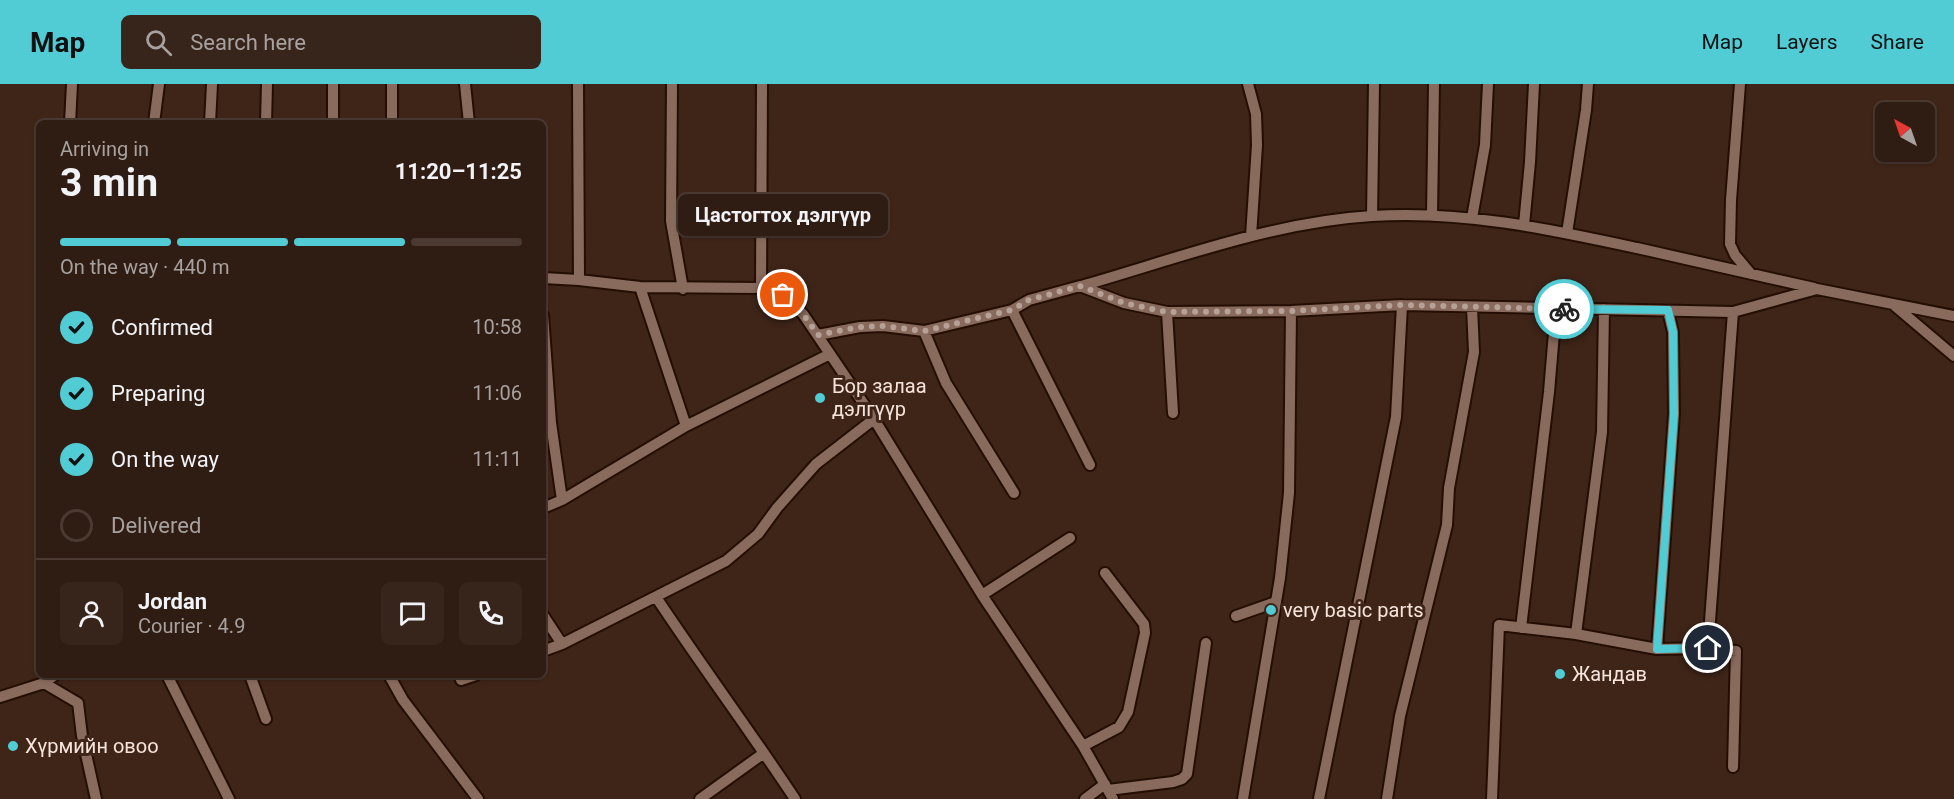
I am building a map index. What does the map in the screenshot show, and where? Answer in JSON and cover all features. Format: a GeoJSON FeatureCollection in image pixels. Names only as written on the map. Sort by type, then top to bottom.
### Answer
{"type":"FeatureCollection","features":[{"type":"Feature","properties":{"kind":"street"},"geometry":{"type":"LineString","coordinates":[[70,120],[72,84]]}},
{"type":"Feature","properties":{"kind":"street"},"geometry":{"type":"LineString","coordinates":[[154,120],[159,84]]}},
{"type":"Feature","properties":{"kind":"street"},"geometry":{"type":"LineString","coordinates":[[210,120],[212,84]]}},
{"type":"Feature","properties":{"kind":"street"},"geometry":{"type":"LineString","coordinates":[[266,120],[267,84]]}},
{"type":"Feature","properties":{"kind":"street"},"geometry":{"type":"LineString","coordinates":[[333,84],[333,120]]}},
{"type":"Feature","properties":{"kind":"street"},"geometry":{"type":"LineString","coordinates":[[392,84],[392,120]]}},
{"type":"Feature","properties":{"kind":"street"},"geometry":{"type":"LineString","coordinates":[[465,84],[468,120]]}},
{"type":"Feature","properties":{"kind":"street"},"geometry":{"type":"LineString","coordinates":[[578,84],[579,280]]}},
{"type":"Feature","properties":{"kind":"street"},"geometry":{"type":"LineString","coordinates":[[672,84],[671,221],[682,289]]}},
{"type":"Feature","properties":{"kind":"street"},"geometry":{"type":"LineString","coordinates":[[761,288],[762,84]]}},
{"type":"Feature","properties":{"kind":"street"},"geometry":{"type":"LineString","coordinates":[[1248,84],[1256,114],[1257,145],[1251,236]]}},
{"type":"Feature","properties":{"kind":"street"},"geometry":{"type":"LineString","coordinates":[[1372,216],[1374,84]]}},
{"type":"Feature","properties":{"kind":"street"},"geometry":{"type":"LineString","coordinates":[[1432,215],[1434,84]]}},
{"type":"Feature","properties":{"kind":"street"},"geometry":{"type":"LineString","coordinates":[[1472,218],[1485,145],[1488,84]]}},
{"type":"Feature","properties":{"kind":"street"},"geometry":{"type":"LineString","coordinates":[[1524,225],[1534,84]]}},
{"type":"Feature","properties":{"kind":"street"},"geometry":{"type":"LineString","coordinates":[[1567,232],[1588,84]]}},
{"type":"Feature","properties":{"kind":"street"},"geometry":{"type":"LineString","coordinates":[[1740,84],[1730,244],[1735,255],[1751,274]]}},
{"type":"Feature","properties":{"kind":"street"},"geometry":{"type":"LineString","coordinates":[[818,335],[860,327],[883,326],[924,331],[1012,310],[1029,300],[1251,236],[1318,222],[1372,216],[1432,215],[1472,218],[1567,232],[1817,289],[1954,316]]}},
{"type":"Feature","properties":{"kind":"street"},"geometry":{"type":"LineString","coordinates":[[546,278],[682,289],[761,288],[783,295],[793,303],[818,335],[874,419],[982,595],[1083,746],[1109,791]]}},
{"type":"Feature","properties":{"kind":"street"},"geometry":{"type":"LineString","coordinates":[[1080,286],[1124,303],[1167,312],[1291,311],[1402,305],[1733,312],[1817,289]]}},
{"type":"Feature","properties":{"kind":"street"},"geometry":{"type":"LineString","coordinates":[[640,287],[686,426]]}},
{"type":"Feature","properties":{"kind":"street"},"geometry":{"type":"LineString","coordinates":[[1892,304],[1954,356]]}},
{"type":"Feature","properties":{"kind":"street"},"geometry":{"type":"LineString","coordinates":[[1319,799],[1396,417],[1402,305]]}},
{"type":"Feature","properties":{"kind":"street"},"geometry":{"type":"LineString","coordinates":[[1387,799],[1400,716],[1447,525],[1449,488],[1474,352],[1472,307]]}},
{"type":"Feature","properties":{"kind":"street"},"geometry":{"type":"LineString","coordinates":[[1521,628],[1549,392],[1556,309]]}},
{"type":"Feature","properties":{"kind":"street"},"geometry":{"type":"LineString","coordinates":[[1576,634],[1602,432],[1604,309]]}},
{"type":"Feature","properties":{"kind":"street"},"geometry":{"type":"LineString","coordinates":[[1012,310],[1090,465]]}},
{"type":"Feature","properties":{"kind":"street"},"geometry":{"type":"LineString","coordinates":[[1657,649],[1674,414],[1673,332],[1668,310]]}},
{"type":"Feature","properties":{"kind":"street"},"geometry":{"type":"LineString","coordinates":[[1243,799],[1276,602],[1289,493],[1291,311]]}},
{"type":"Feature","properties":{"kind":"street"},"geometry":{"type":"LineString","coordinates":[[1167,312],[1173,413]]}},
{"type":"Feature","properties":{"kind":"street"},"geometry":{"type":"LineString","coordinates":[[1708,648],[1733,312]]}},
{"type":"Feature","properties":{"kind":"street"},"geometry":{"type":"LineString","coordinates":[[924,331],[946,383],[1014,493]]}},
{"type":"Feature","properties":{"kind":"street"},"geometry":{"type":"LineString","coordinates":[[546,507],[562,500],[686,426],[830,354]]}},
{"type":"Feature","properties":{"kind":"street"},"geometry":{"type":"LineString","coordinates":[[546,356],[551,423],[562,500]]}},
{"type":"Feature","properties":{"kind":"street"},"geometry":{"type":"LineString","coordinates":[[546,650],[726,561],[758,534],[777,508],[816,464],[874,419]]}},
{"type":"Feature","properties":{"kind":"street"},"geometry":{"type":"LineString","coordinates":[[982,595],[1070,538]]}},
{"type":"Feature","properties":{"kind":"street"},"geometry":{"type":"LineString","coordinates":[[1083,746],[1119,727],[1128,712],[1145,633],[1144,624],[1105,573]]}},
{"type":"Feature","properties":{"kind":"street"},"geometry":{"type":"LineString","coordinates":[[656,597],[795,799]]}},
{"type":"Feature","properties":{"kind":"street"},"geometry":{"type":"LineString","coordinates":[[1236,616],[1276,602]]}},
{"type":"Feature","properties":{"kind":"street"},"geometry":{"type":"LineString","coordinates":[[546,620],[562,644]]}},
{"type":"Feature","properties":{"kind":"street"},"geometry":{"type":"LineString","coordinates":[[1492,799],[1499,626],[1576,634],[1657,649],[1708,648],[1736,651],[1733,767]]}},
{"type":"Feature","properties":{"kind":"street"},"geometry":{"type":"LineString","coordinates":[[1084,799],[1109,791],[1173,782],[1182,779],[1187,774],[1206,643]]}},
{"type":"Feature","properties":{"kind":"street"},"geometry":{"type":"LineString","coordinates":[[0,697],[44,684],[51,678]]}},
{"type":"Feature","properties":{"kind":"street"},"geometry":{"type":"LineString","coordinates":[[168,678],[229,799]]}},
{"type":"Feature","properties":{"kind":"street"},"geometry":{"type":"LineString","coordinates":[[251,678],[266,719]]}},
{"type":"Feature","properties":{"kind":"street"},"geometry":{"type":"LineString","coordinates":[[391,678],[403,700],[478,799]]}},
{"type":"Feature","properties":{"kind":"street"},"geometry":{"type":"LineString","coordinates":[[44,684],[78,703],[82,736],[96,799]]}},
{"type":"Feature","properties":{"kind":"street"},"geometry":{"type":"LineString","coordinates":[[700,799],[764,753]]}},
{"type":"Feature","properties":{"kind":"way so far"},"geometry":{"type":"LineString","coordinates":[[783,295],[803,314],[818,335],[860,327],[883,326],[924,331],[1012,310],[1029,300],[1080,286],[1124,303],[1167,312],[1291,311],[1402,305],[1564,309]]}},
{"type":"Feature","properties":{"kind":"place","name":"Цастогтох дэлгүүр"},"geometry":{"type":"Point","coordinates":[783,295]}},
{"type":"Feature","properties":{"kind":"place","name":"Бор залаа дэлгүүр"},"geometry":{"type":"Point","coordinates":[820,398]}},
{"type":"Feature","properties":{"kind":"place","name":"very basic parts"},"geometry":{"type":"Point","coordinates":[1271,610]}},
{"type":"Feature","properties":{"kind":"place","name":"Жандав"},"geometry":{"type":"Point","coordinates":[1560,674]}},
{"type":"Feature","properties":{"kind":"place","name":"Хүрмийн овоо"},"geometry":{"type":"Point","coordinates":[13,746]}},
{"type":"Feature","properties":{"kind":"route"},"geometry":{"type":"LineString","coordinates":[[1564,309],[1668,310],[1673,332],[1674,414],[1657,649],[1708,648]]}}]}
